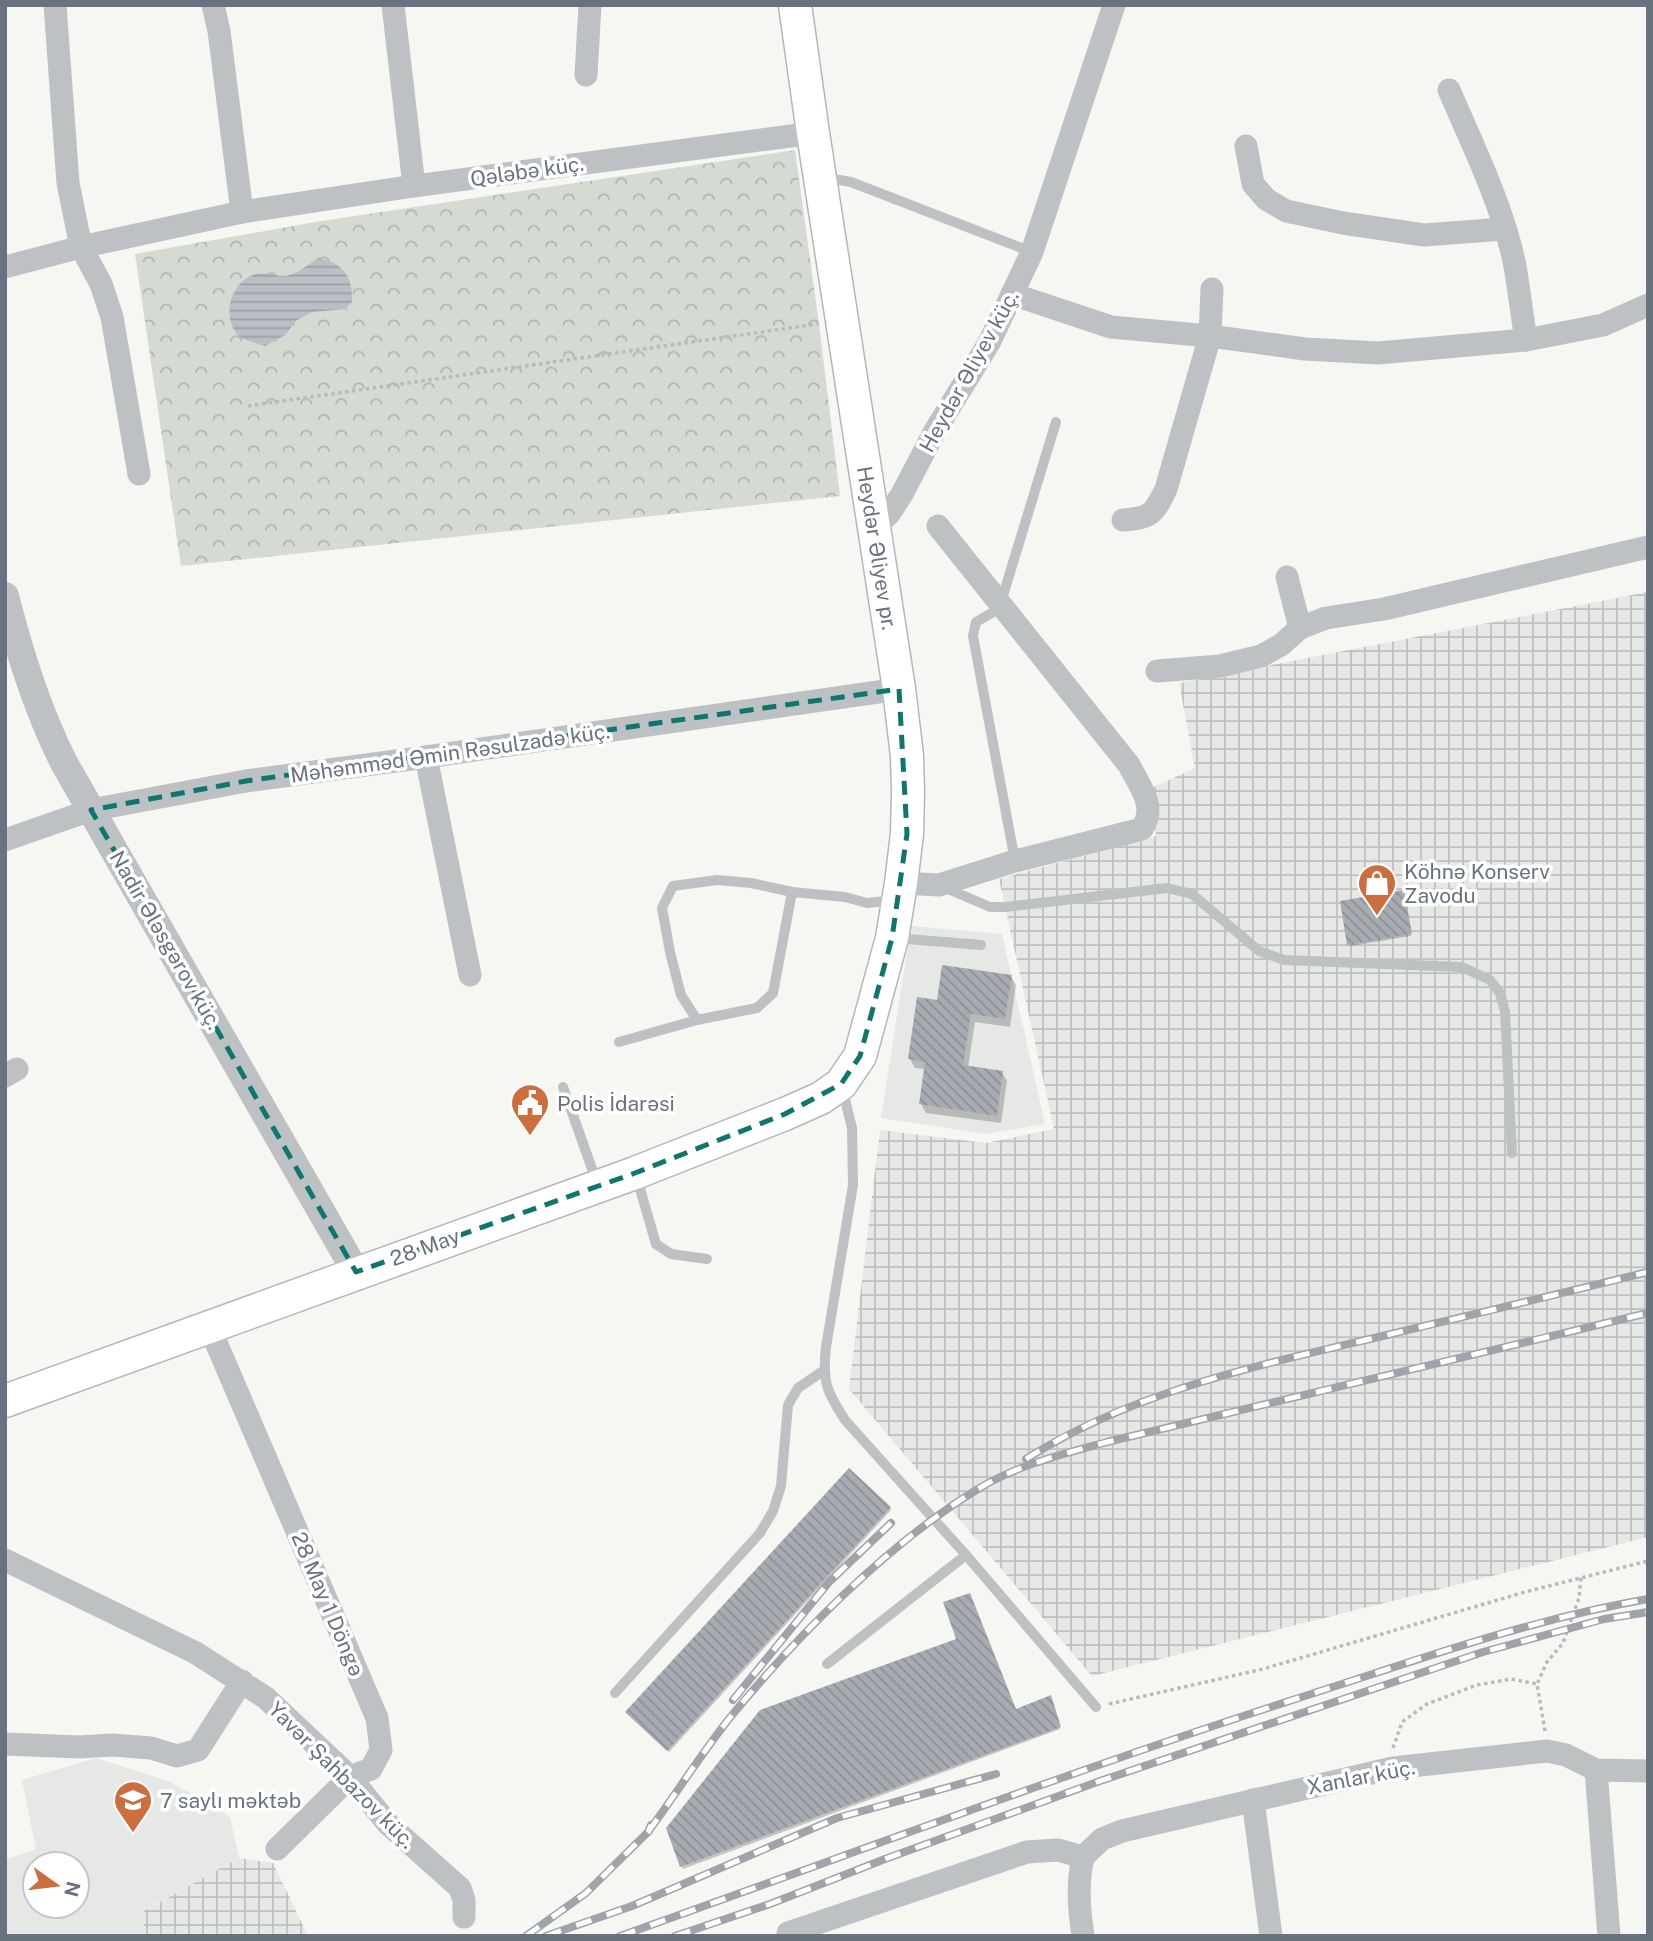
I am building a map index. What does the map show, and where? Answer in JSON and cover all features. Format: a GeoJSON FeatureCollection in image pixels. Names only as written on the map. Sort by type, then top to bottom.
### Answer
{"type":"FeatureCollection","features":[{"type":"Feature","properties":{"kind":"main road","name":"Heydər Əliyev pr."},"geometry":{"type":"LineString","coordinates":[[795,5],[907,756],[907,834],[892,938],[860,1056],[841,1084]]}},
{"type":"Feature","properties":{"kind":"main road","name":"28 May"},"geometry":{"type":"LineString","coordinates":[[5,1401],[635,1172],[785,1114],[821,1098],[841,1084]]}},
{"type":"Feature","properties":{"kind":"street"},"geometry":{"type":"LineString","coordinates":[[55,5],[68,183],[81,247],[101,284],[112,317],[139,474]]}},
{"type":"Feature","properties":{"kind":"street"},"geometry":{"type":"LineString","coordinates":[[213,5],[219,31],[242,212]]}},
{"type":"Feature","properties":{"kind":"street"},"geometry":{"type":"LineString","coordinates":[[393,5],[414,186]]}},
{"type":"Feature","properties":{"kind":"street"},"geometry":{"type":"LineString","coordinates":[[586,75],[590,5]]}},
{"type":"Feature","properties":{"kind":"street","name":"Heydər Əliyev küç."},"geometry":{"type":"LineString","coordinates":[[873,528],[889,514],[902,494],[936,429],[989,343],[1032,251],[1114,5]]}},
{"type":"Feature","properties":{"kind":"street"},"geometry":{"type":"LineString","coordinates":[[1449,90],[1488,181],[1504,229],[1515,265],[1526,340]]}},
{"type":"Feature","properties":{"kind":"street","name":"Qələbə küç."},"geometry":{"type":"LineString","coordinates":[[5,267],[81,247],[242,212],[414,186],[813,133]]}},
{"type":"Feature","properties":{"kind":"street"},"geometry":{"type":"LineString","coordinates":[[1246,146],[1253,184],[1266,199],[1286,211],[1343,223],[1424,234],[1504,229]]}},
{"type":"Feature","properties":{"kind":"street"},"geometry":{"type":"LineString","coordinates":[[1123,520],[1144,518],[1156,509],[1166,489],[1210,336],[1212,289]]}},
{"type":"Feature","properties":{"kind":"street"},"geometry":{"type":"LineString","coordinates":[[1012,294],[1111,327],[1210,336],[1306,349],[1378,353],[1526,340],[1603,325],[1648,305]]}},
{"type":"Feature","properties":{"kind":"street"},"geometry":{"type":"LineString","coordinates":[[900,891],[939,885],[1015,861],[1142,829],[1149,819],[1148,802],[1129,765],[938,526]]}},
{"type":"Feature","properties":{"kind":"street"},"geometry":{"type":"LineString","coordinates":[[1157,671],[1220,666],[1261,656],[1281,645],[1300,628],[1326,618],[1384,609],[1648,547]]}},
{"type":"Feature","properties":{"kind":"street"},"geometry":{"type":"LineString","coordinates":[[1287,577],[1300,628]]}},
{"type":"Feature","properties":{"kind":"street","name":"Nadir Ələsgərov küç."},"geometry":{"type":"LineString","coordinates":[[5,596],[22,662],[47,729],[91,810],[309,1185],[356,1272]]}},
{"type":"Feature","properties":{"kind":"street","name":"Məhəmməd Əmin Rəsulzadə küç."},"geometry":{"type":"LineString","coordinates":[[5,840],[91,810],[246,781],[899,689]]}},
{"type":"Feature","properties":{"kind":"street"},"geometry":{"type":"LineString","coordinates":[[426,757],[470,975]]}},
{"type":"Feature","properties":{"kind":"street","name":"28 May 1 Döngə"},"geometry":{"type":"LineString","coordinates":[[209,1326],[377,1718],[381,1750],[371,1769],[350,1777],[277,1849]]}},
{"type":"Feature","properties":{"kind":"street","name":"Yavər Şahbazov küç."},"geometry":{"type":"LineString","coordinates":[[5,1560],[196,1653],[266,1698],[350,1777],[388,1824],[460,1888],[464,1900],[464,1917]]}},
{"type":"Feature","properties":{"kind":"street"},"geometry":{"type":"LineString","coordinates":[[5,1744],[79,1747],[113,1745],[151,1748],[177,1756],[198,1750],[242,1681]]}},
{"type":"Feature","properties":{"kind":"street","name":"Xanlar küç."},"geometry":{"type":"LineString","coordinates":[[1083,1857],[1102,1839],[1122,1831],[1393,1768],[1547,1751],[1566,1755],[1596,1770],[1648,1771]]}},
{"type":"Feature","properties":{"kind":"street"},"geometry":{"type":"LineString","coordinates":[[1596,1770],[1609,1936]]}},
{"type":"Feature","properties":{"kind":"street"},"geometry":{"type":"LineString","coordinates":[[1253,1800],[1271,1936]]}},
{"type":"Feature","properties":{"kind":"street"},"geometry":{"type":"LineString","coordinates":[[788,1933],[1027,1852],[1058,1850],[1083,1857],[1079,1876],[1083,1936]]}},
{"type":"Feature","properties":{"kind":"lane"},"geometry":{"type":"LineString","coordinates":[[819,176],[851,182],[1032,251]]}},
{"type":"Feature","properties":{"kind":"lane"},"geometry":{"type":"LineString","coordinates":[[1015,861],[973,636],[976,622],[1002,607],[1001,602],[1056,422]]}},
{"type":"Feature","properties":{"kind":"lane"},"geometry":{"type":"LineString","coordinates":[[698,1020],[681,995],[670,952],[662,908],[673,886],[717,880],[845,897],[867,903],[900,891]]}},
{"type":"Feature","properties":{"kind":"lane"},"geometry":{"type":"LineString","coordinates":[[939,885],[990,907],[1167,888],[1192,894],[1259,951],[1284,960],[1462,968],[1490,980],[1500,993],[1505,1012],[1512,1153]]}},
{"type":"Feature","properties":{"kind":"lane"},"geometry":{"type":"LineString","coordinates":[[619,1042],[698,1020],[757,1008],[772,993],[792,892]]}},
{"type":"Feature","properties":{"kind":"lane"},"geometry":{"type":"LineString","coordinates":[[892,938],[981,945]]}},
{"type":"Feature","properties":{"kind":"lane"},"geometry":{"type":"LineString","coordinates":[[841,1084],[852,1128],[853,1185],[823,1371],[829,1395],[845,1420],[966,1555],[1096,1707]]}},
{"type":"Feature","properties":{"kind":"lane"},"geometry":{"type":"LineString","coordinates":[[563,1087],[598,1186]]}},
{"type":"Feature","properties":{"kind":"lane"},"geometry":{"type":"LineString","coordinates":[[635,1172],[656,1244],[671,1255],[707,1259]]}},
{"type":"Feature","properties":{"kind":"lane"},"geometry":{"type":"LineString","coordinates":[[615,1693],[760,1533],[774,1511],[781,1486],[788,1405],[798,1388],[823,1371]]}},
{"type":"Feature","properties":{"kind":"lane"},"geometry":{"type":"LineString","coordinates":[[827,1664],[966,1555]]}},
{"type":"Feature","properties":{"kind":"path"},"geometry":{"type":"LineString","coordinates":[[248,406],[819,324]]}},
{"type":"Feature","properties":{"kind":"path"},"geometry":{"type":"LineString","coordinates":[[1096,1707],[1263,1669],[1648,1560]]}},
{"type":"Feature","properties":{"kind":"path"},"geometry":{"type":"LineString","coordinates":[[1547,1751],[1537,1684],[1547,1662],[1563,1643],[1580,1598],[1581,1578]]}},
{"type":"Feature","properties":{"kind":"path"},"geometry":{"type":"LineString","coordinates":[[1393,1768],[1392,1748],[1402,1722],[1427,1704],[1477,1685],[1511,1679],[1537,1684]]}},
{"type":"Feature","properties":{"kind":"highlighted area"},"geometry":{"type":"Polygon","coordinates":[[[899,689],[907,834],[892,938],[860,1056],[841,1084],[785,1114],[635,1173],[356,1272],[91,810],[246,781],[899,689]]]}},
{"type":"Feature","properties":{"kind":"shaded area"},"geometry":{"type":"Polygon","coordinates":[[[318,258],[334,263],[345,272],[351,285],[352,302],[345,309],[312,312],[297,320],[285,335],[265,346],[239,336],[233,328],[229,310],[235,291],[241,283],[257,274],[293,274],[318,258]]]}},
{"type":"Feature","properties":{"kind":"shaded area"},"geometry":{"type":"Polygon","coordinates":[[[1648,592],[1648,1537],[1092,1676],[849,1389],[880,1130],[986,1143],[1054,1129],[999,879],[1156,836],[1152,788],[1195,768],[1179,683],[1648,592]]]}},
{"type":"Feature","properties":{"kind":"shaded area"},"geometry":{"type":"Polygon","coordinates":[[[911,926],[1002,934],[1045,1124],[986,1134],[881,1118],[911,926]]]}},
{"type":"Feature","properties":{"kind":"shaded area","name":"7 saylı məktəb"},"geometry":{"type":"Polygon","coordinates":[[[96,1758],[171,1782],[230,1817],[239,1858],[140,1912],[147,1936],[5,1936],[5,1860],[21,1854],[21,1920],[91,1920],[91,1850],[33,1850],[36,1849],[22,1780],[96,1758]]]}},
{"type":"Feature","properties":{"kind":"shaded area"},"geometry":{"type":"Polygon","coordinates":[[[239,1858],[273,1863],[308,1936],[147,1936],[140,1913],[239,1858]]]}},
{"type":"Feature","properties":{"kind":"green space"},"geometry":{"type":"Polygon","coordinates":[[[795,150],[840,496],[181,566],[135,254],[321,221],[795,150]]]}},
{"type":"Feature","properties":{"kind":"building"},"geometry":{"type":"Polygon","coordinates":[[[1404,890],[1412,934],[1347,945],[1340,901],[1404,890]]]}},
{"type":"Feature","properties":{"kind":"building"},"geometry":{"type":"Polygon","coordinates":[[[942,965],[1012,975],[1005,1019],[971,1014],[963,1065],[1003,1071],[997,1116],[919,1104],[925,1062],[908,1059],[917,997],[937,1000],[942,965]]]}},
{"type":"Feature","properties":{"kind":"building"},"geometry":{"type":"Polygon","coordinates":[[[849,1468],[891,1507],[667,1751],[625,1712],[849,1468]]]}},
{"type":"Feature","properties":{"kind":"building"},"geometry":{"type":"Polygon","coordinates":[[[970,1593],[1016,1709],[1051,1695],[1061,1727],[680,1867],[666,1828],[760,1710],[956,1639],[943,1602],[970,1593]]]}},
{"type":"Feature","properties":{"kind":"railway"},"geometry":{"type":"LineString","coordinates":[[1026,1459],[1107,1416],[1192,1385],[1281,1360],[1648,1272]]}},
{"type":"Feature","properties":{"kind":"railway"},"geometry":{"type":"LineString","coordinates":[[648,1832],[728,1720],[783,1657],[844,1594],[944,1511],[1008,1473],[1107,1442],[1648,1313]]}},
{"type":"Feature","properties":{"kind":"railway"},"geometry":{"type":"LineString","coordinates":[[733,1700],[829,1582],[891,1523]]}},
{"type":"Feature","properties":{"kind":"railway"},"geometry":{"type":"LineString","coordinates":[[620,1936],[1221,1723],[1476,1641],[1562,1617],[1648,1599]]}},
{"type":"Feature","properties":{"kind":"railway"},"geometry":{"type":"LineString","coordinates":[[675,1936],[770,1904],[1100,1781],[1483,1652],[1604,1619],[1648,1612]]}},
{"type":"Feature","properties":{"kind":"railway"},"geometry":{"type":"LineString","coordinates":[[546,1936],[632,1906],[837,1818],[996,1774]]}},
{"type":"Feature","properties":{"kind":"railway"},"geometry":{"type":"LineString","coordinates":[[526,1936],[586,1893],[648,1832],[651,1825]]}},
{"type":"Feature","properties":{"kind":"place","name":"Köhnə Konserv Zavodu"},"geometry":{"type":"Point","coordinates":[1377,917]}},
{"type":"Feature","properties":{"kind":"place","name":"Polis İdarəsi"},"geometry":{"type":"Point","coordinates":[530,1137]}},
{"type":"Feature","properties":{"kind":"place","name":"7 saylı məktəb"},"geometry":{"type":"Point","coordinates":[133,1834]}}]}
